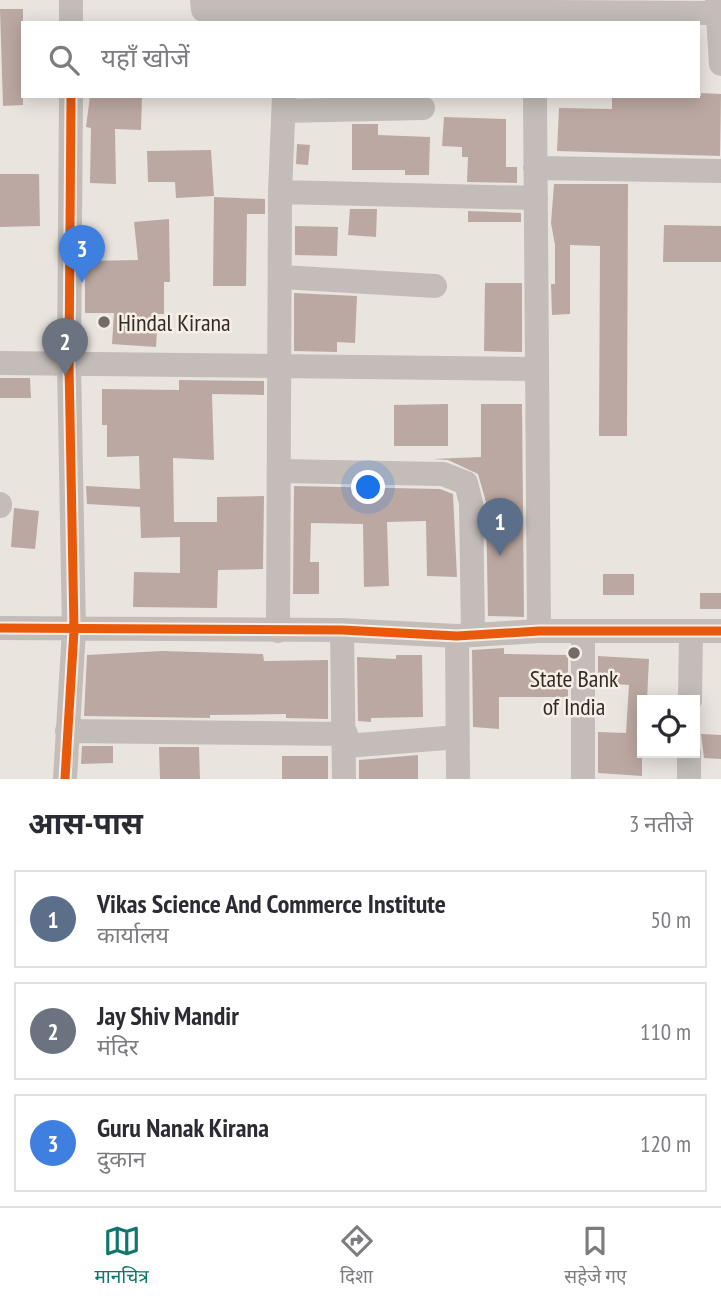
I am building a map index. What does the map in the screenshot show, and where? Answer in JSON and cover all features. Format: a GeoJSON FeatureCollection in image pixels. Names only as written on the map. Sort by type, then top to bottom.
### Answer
{"type":"FeatureCollection","features":[{"type":"Feature","properties":{"kind":"street"},"geometry":{"type":"LineString","coordinates":[[71,0],[71,21]]}},
{"type":"Feature","properties":{"kind":"street"},"geometry":{"type":"LineString","coordinates":[[202,0],[203,10],[535,11],[718,8],[721,64]]}},
{"type":"Feature","properties":{"kind":"street"},"geometry":{"type":"LineString","coordinates":[[65,779],[74,630],[69,364],[71,98]]}},
{"type":"Feature","properties":{"kind":"street"},"geometry":{"type":"LineString","coordinates":[[535,98],[538,631]]}},
{"type":"Feature","properties":{"kind":"street"},"geometry":{"type":"LineString","coordinates":[[278,631],[282,277],[280,192],[284,104],[423,108]]}},
{"type":"Feature","properties":{"kind":"street"},"geometry":{"type":"LineString","coordinates":[[535,168],[721,171]]}},
{"type":"Feature","properties":{"kind":"street"},"geometry":{"type":"LineString","coordinates":[[280,192],[536,198]]}},
{"type":"Feature","properties":{"kind":"street"},"geometry":{"type":"LineString","coordinates":[[282,277],[435,286]]}},
{"type":"Feature","properties":{"kind":"street"},"geometry":{"type":"LineString","coordinates":[[0,363],[536,369]]}},
{"type":"Feature","properties":{"kind":"street"},"geometry":{"type":"LineString","coordinates":[[279,471],[443,474],[466,484],[471,503],[458,779]]}},
{"type":"Feature","properties":{"kind":"street"},"geometry":{"type":"LineString","coordinates":[[0,628],[342,630],[465,636],[538,631],[721,631]]}},
{"type":"Feature","properties":{"kind":"street"},"geometry":{"type":"LineString","coordinates":[[342,630],[346,740],[344,779]]}},
{"type":"Feature","properties":{"kind":"street"},"geometry":{"type":"LineString","coordinates":[[690,695],[691,631]]}},
{"type":"Feature","properties":{"kind":"street"},"geometry":{"type":"LineString","coordinates":[[583,632],[583,779]]}},
{"type":"Feature","properties":{"kind":"street"},"geometry":{"type":"LineString","coordinates":[[67,731],[346,740],[458,737]]}},
{"type":"Feature","properties":{"kind":"street"},"geometry":{"type":"LineString","coordinates":[[689,758],[689,779]]}},
{"type":"Feature","properties":{"kind":"building"},"geometry":{"type":"Polygon","coordinates":[[[0,9],[23,9],[23,105],[3,106],[0,9]]]}},
{"type":"Feature","properties":{"kind":"building"},"geometry":{"type":"Polygon","coordinates":[[[701,93],[721,94],[720,156],[557,151],[559,108],[612,109],[612,98],[701,96],[701,93]]]}},
{"type":"Feature","properties":{"kind":"building"},"geometry":{"type":"Polygon","coordinates":[[[90,98],[142,98],[141,130],[115,129],[116,184],[90,183],[91,128],[86,127],[90,98]]]}},
{"type":"Feature","properties":{"kind":"building"},"geometry":{"type":"Polygon","coordinates":[[[444,117],[506,119],[506,167],[517,167],[517,183],[467,182],[468,157],[462,157],[462,147],[442,146],[444,117]]]}},
{"type":"Feature","properties":{"kind":"building"},"geometry":{"type":"Polygon","coordinates":[[[352,124],[378,124],[378,135],[430,137],[429,175],[405,175],[405,170],[352,170],[352,124]]]}},
{"type":"Feature","properties":{"kind":"building"},"geometry":{"type":"Polygon","coordinates":[[[297,144],[310,145],[308,165],[296,164],[297,144]]]}},
{"type":"Feature","properties":{"kind":"building"},"geometry":{"type":"Polygon","coordinates":[[[211,150],[214,196],[176,198],[175,182],[148,182],[147,151],[211,150]]]}},
{"type":"Feature","properties":{"kind":"building"},"geometry":{"type":"Polygon","coordinates":[[[0,174],[39,174],[40,226],[0,227],[0,174]]]}},
{"type":"Feature","properties":{"kind":"building"},"geometry":{"type":"Polygon","coordinates":[[[554,184],[628,184],[627,436],[599,436],[600,246],[570,245],[570,314],[552,315],[551,284],[555,284],[555,245],[551,223],[554,184]]]}},
{"type":"Feature","properties":{"kind":"building"},"geometry":{"type":"Polygon","coordinates":[[[214,197],[265,199],[265,214],[247,214],[246,286],[213,286],[214,197]]]}},
{"type":"Feature","properties":{"kind":"building"},"geometry":{"type":"Polygon","coordinates":[[[350,209],[377,209],[376,237],[348,235],[350,209]]]}},
{"type":"Feature","properties":{"kind":"building"},"geometry":{"type":"Polygon","coordinates":[[[468,211],[521,213],[521,222],[468,222],[468,211]]]}},
{"type":"Feature","properties":{"kind":"building"},"geometry":{"type":"Polygon","coordinates":[[[169,219],[170,282],[164,282],[164,314],[158,314],[156,347],[112,344],[114,313],[85,313],[85,261],[138,260],[134,222],[169,219]]]}},
{"type":"Feature","properties":{"kind":"building"},"geometry":{"type":"Polygon","coordinates":[[[664,225],[721,226],[721,262],[663,262],[664,225]]]}},
{"type":"Feature","properties":{"kind":"building"},"geometry":{"type":"Polygon","coordinates":[[[295,226],[338,227],[337,256],[295,255],[295,226]]]}},
{"type":"Feature","properties":{"kind":"building"},"geometry":{"type":"Polygon","coordinates":[[[485,283],[522,283],[522,352],[484,351],[485,283]]]}},
{"type":"Feature","properties":{"kind":"building"},"geometry":{"type":"Polygon","coordinates":[[[294,293],[357,296],[355,343],[337,342],[337,352],[294,351],[294,293]]]}},
{"type":"Feature","properties":{"kind":"building"},"geometry":{"type":"Polygon","coordinates":[[[0,378],[30,378],[31,398],[0,398],[0,378]]]}},
{"type":"Feature","properties":{"kind":"building"},"geometry":{"type":"Polygon","coordinates":[[[179,380],[264,381],[264,395],[212,394],[214,460],[173,458],[174,522],[217,522],[217,497],[264,496],[263,569],[218,570],[217,608],[133,607],[134,572],[180,573],[180,537],[141,538],[140,507],[87,504],[86,486],[140,489],[139,456],[107,457],[107,425],[102,425],[102,389],[179,390],[179,380]]]}},
{"type":"Feature","properties":{"kind":"building"},"geometry":{"type":"Polygon","coordinates":[[[448,404],[448,446],[394,446],[394,405],[448,404]]]}},
{"type":"Feature","properties":{"kind":"building"},"geometry":{"type":"Polygon","coordinates":[[[481,404],[522,404],[524,617],[488,616],[486,502],[478,474],[448,460],[433,459],[481,457],[481,404]]]}},
{"type":"Feature","properties":{"kind":"building"},"geometry":{"type":"Polygon","coordinates":[[[294,486],[440,489],[453,494],[457,577],[427,576],[426,521],[387,522],[389,586],[364,587],[363,524],[311,523],[310,562],[319,562],[319,594],[293,594],[294,486]]]}},
{"type":"Feature","properties":{"kind":"building"},"geometry":{"type":"Polygon","coordinates":[[[14,508],[39,511],[35,549],[11,547],[14,508]]]}},
{"type":"Feature","properties":{"kind":"building"},"geometry":{"type":"Polygon","coordinates":[[[603,574],[634,574],[634,595],[603,595],[603,574]]]}},
{"type":"Feature","properties":{"kind":"building"},"geometry":{"type":"Polygon","coordinates":[[[700,593],[721,593],[721,609],[700,609],[700,593]]]}},
{"type":"Feature","properties":{"kind":"building"},"geometry":{"type":"Polygon","coordinates":[[[504,648],[504,654],[568,655],[568,697],[499,697],[499,729],[473,727],[472,650],[504,648]]]}},
{"type":"Feature","properties":{"kind":"building"},"geometry":{"type":"Polygon","coordinates":[[[162,651],[263,654],[264,661],[328,660],[328,719],[286,718],[286,714],[210,715],[210,718],[84,716],[87,655],[162,651]]]}},
{"type":"Feature","properties":{"kind":"building"},"geometry":{"type":"Polygon","coordinates":[[[396,655],[422,655],[423,717],[371,718],[371,722],[358,721],[357,657],[396,659],[396,655]]]}},
{"type":"Feature","properties":{"kind":"building"},"geometry":{"type":"Polygon","coordinates":[[[598,656],[649,659],[647,695],[637,695],[637,758],[642,758],[642,776],[598,773],[598,732],[626,733],[629,685],[598,683],[598,656]]]}},
{"type":"Feature","properties":{"kind":"building"},"geometry":{"type":"Polygon","coordinates":[[[701,734],[721,735],[721,759],[704,758],[701,734]]]}},
{"type":"Feature","properties":{"kind":"building"},"geometry":{"type":"Polygon","coordinates":[[[82,746],[113,746],[113,763],[81,764],[82,746]]]}},
{"type":"Feature","properties":{"kind":"building"},"geometry":{"type":"Polygon","coordinates":[[[159,747],[199,747],[200,779],[160,779],[159,747]]]}},
{"type":"Feature","properties":{"kind":"building"},"geometry":{"type":"Polygon","coordinates":[[[418,755],[418,779],[359,779],[359,760],[418,755]]]}},
{"type":"Feature","properties":{"kind":"building"},"geometry":{"type":"Polygon","coordinates":[[[282,756],[328,756],[328,779],[282,779],[282,756]]]}},
{"type":"Feature","properties":{"kind":"cycle path"},"geometry":{"type":"LineString","coordinates":[[65,779],[74,630],[69,364],[71,98]]}},
{"type":"Feature","properties":{"kind":"cycle path"},"geometry":{"type":"LineString","coordinates":[[0,628],[342,630],[457,636],[539,631],[721,631]]}},
{"type":"Feature","properties":{"kind":"place","name":"Guru Nanak Kirana"},"geometry":{"type":"Point","coordinates":[82,283]}},
{"type":"Feature","properties":{"kind":"place","name":"Hindal Kirana"},"geometry":{"type":"Point","coordinates":[104,322]}},
{"type":"Feature","properties":{"kind":"place","name":"Jay Shiv Mandir"},"geometry":{"type":"Point","coordinates":[65,376]}},
{"type":"Feature","properties":{"kind":"place","name":"Vikas Science And Commerce Institute"},"geometry":{"type":"Point","coordinates":[500,556]}},
{"type":"Feature","properties":{"kind":"place","name":"State Bank of India"},"geometry":{"type":"Point","coordinates":[574,653]}}]}
